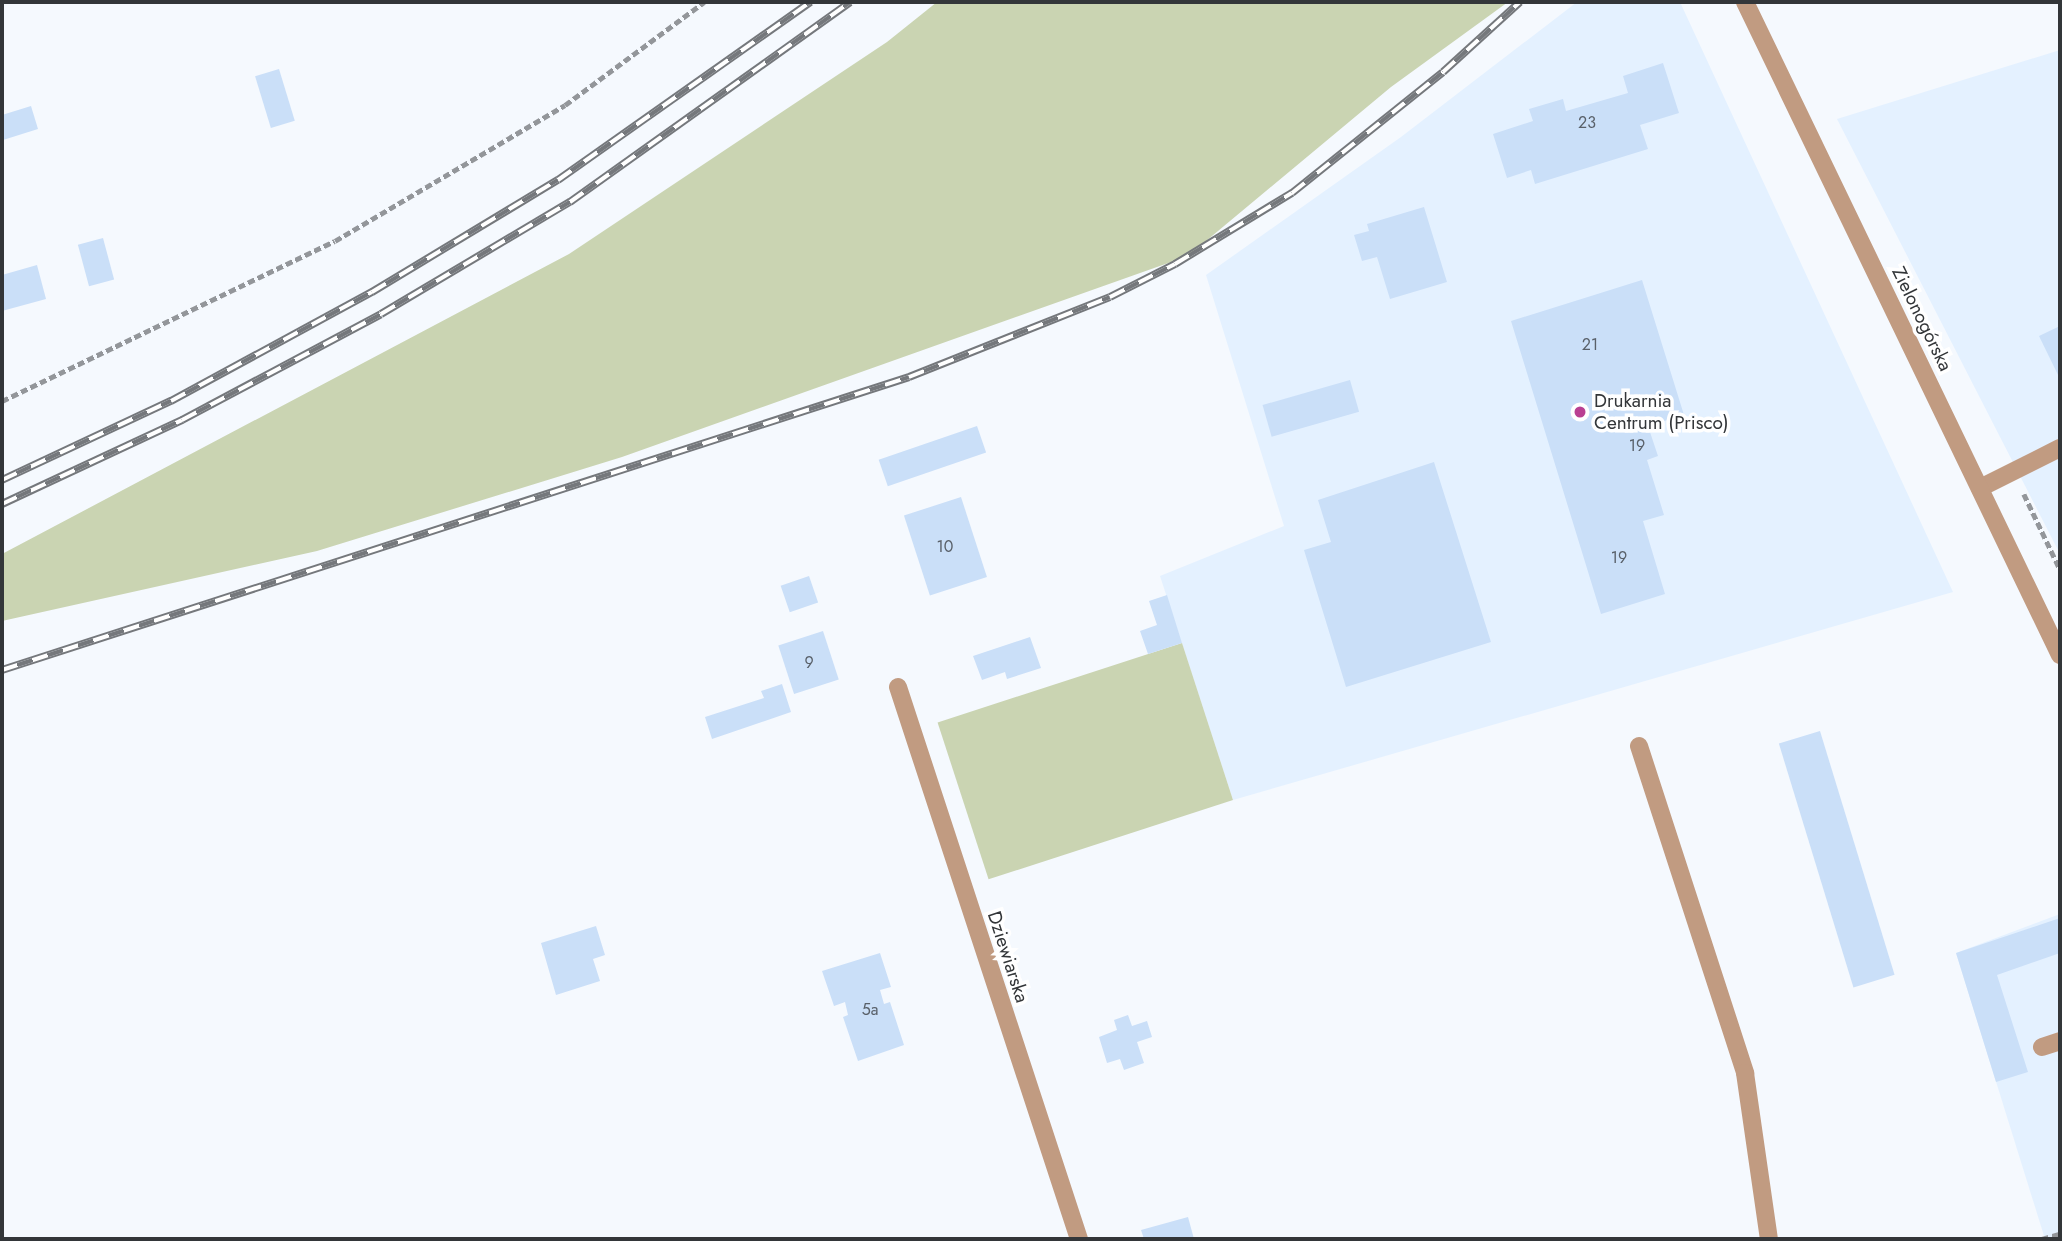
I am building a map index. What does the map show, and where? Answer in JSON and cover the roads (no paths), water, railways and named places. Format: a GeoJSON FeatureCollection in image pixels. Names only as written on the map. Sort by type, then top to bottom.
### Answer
{"type":"FeatureCollection","features":[{"type":"Feature","properties":{"kind":"street","name":"Zielonogórska"},"geometry":{"type":"LineString","coordinates":[[1745,2],[2060,655]]}},
{"type":"Feature","properties":{"kind":"street"},"geometry":{"type":"LineString","coordinates":[[1980,488],[2060,448]]}},
{"type":"Feature","properties":{"kind":"street","name":"Dziewiarska"},"geometry":{"type":"LineString","coordinates":[[898,687],[1079,1239]]}},
{"type":"Feature","properties":{"kind":"street"},"geometry":{"type":"LineString","coordinates":[[1639,746],[1745,1073],[1769,1239]]}},
{"type":"Feature","properties":{"kind":"street"},"geometry":{"type":"LineString","coordinates":[[2042,1047],[2060,1041]]}},
{"type":"Feature","properties":{"kind":"railway"},"geometry":{"type":"LineString","coordinates":[[2,480],[171,401],[372,292],[558,180],[810,2]]}},
{"type":"Feature","properties":{"kind":"railway"},"geometry":{"type":"LineString","coordinates":[[2,504],[182,420],[381,314],[570,202],[850,2]]}},
{"type":"Feature","properties":{"kind":"railway"},"geometry":{"type":"LineString","coordinates":[[2,670],[909,377],[1110,297],[1175,264],[1292,193],[1443,72],[1520,2]]}},
{"type":"Feature","properties":{"kind":"place","name":"Drukarnia Centrum (Prisco)"},"geometry":{"type":"Point","coordinates":[1580,412]}}]}
